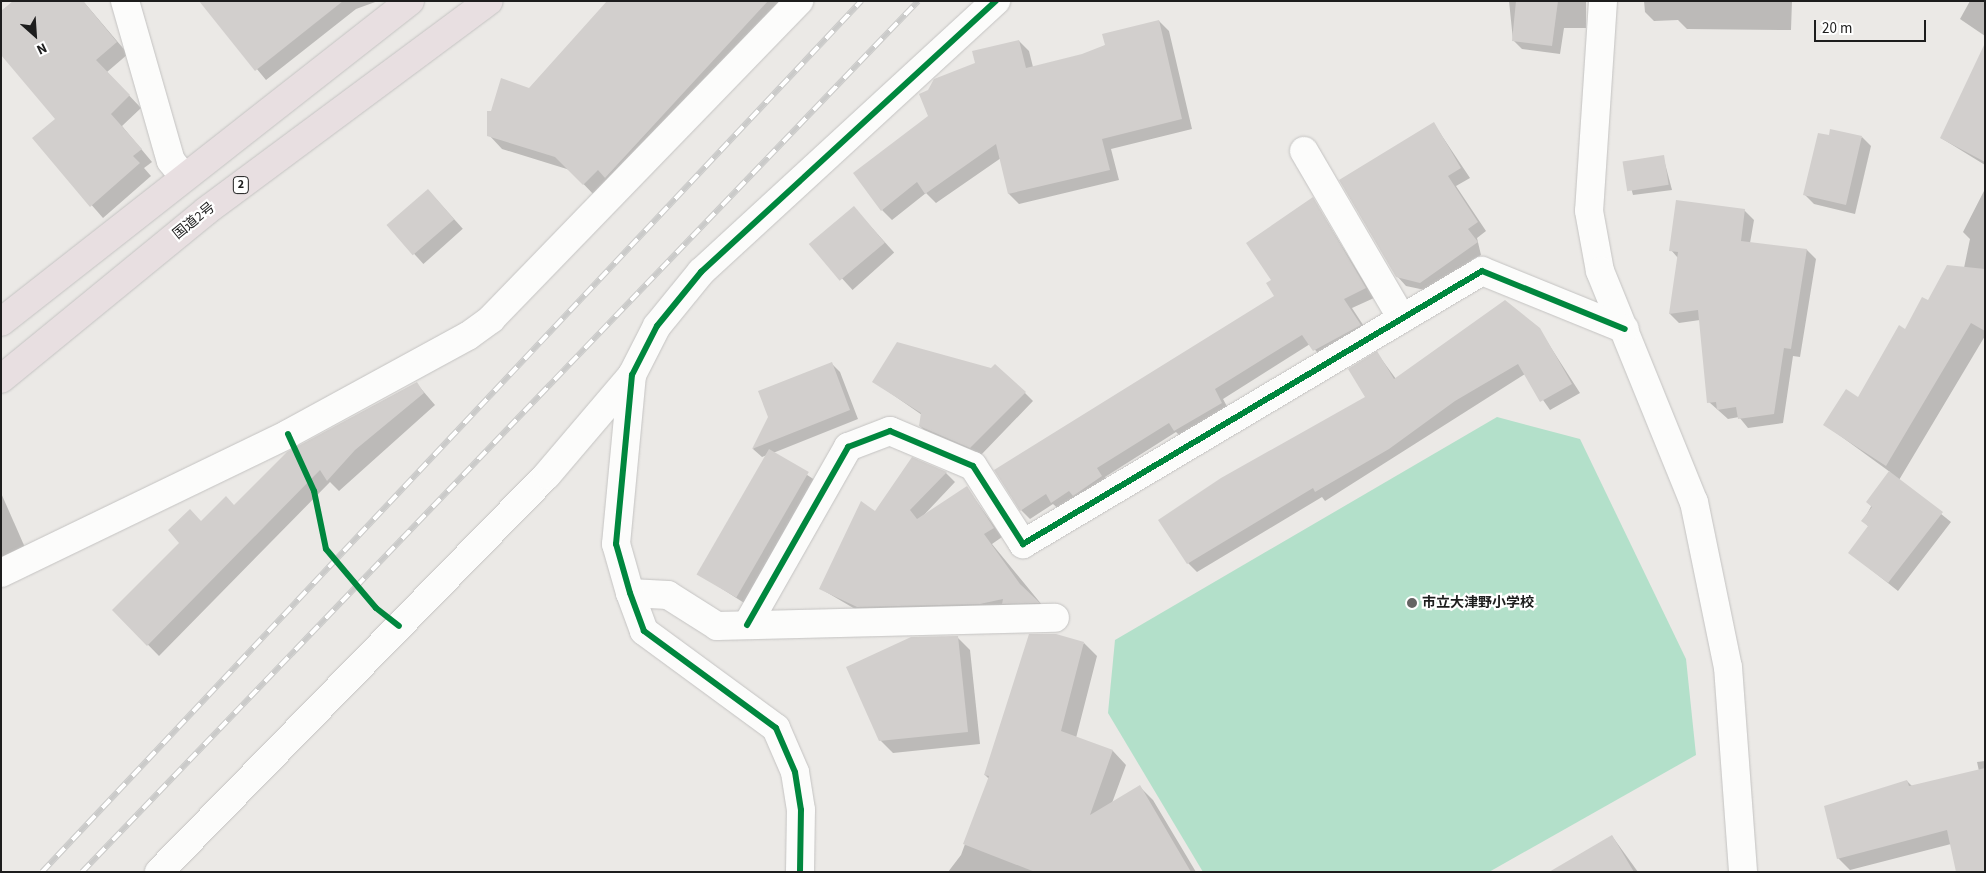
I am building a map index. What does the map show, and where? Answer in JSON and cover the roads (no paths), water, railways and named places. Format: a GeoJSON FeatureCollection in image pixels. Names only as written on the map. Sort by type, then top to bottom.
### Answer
{"type":"FeatureCollection","features":[{"type":"Feature","properties":{"kind":"highway"},"geometry":{"type":"LineString","coordinates":[[1,322],[183,176],[410,1]]}},
{"type":"Feature","properties":{"kind":"highway","name":"国道2号"},"geometry":{"type":"LineString","coordinates":[[1,378],[206,211],[489,1]]}},
{"type":"Feature","properties":{"kind":"street"},"geometry":{"type":"LineString","coordinates":[[125,1],[171,161],[183,176]]}},
{"type":"Feature","properties":{"kind":"street"},"geometry":{"type":"LineString","coordinates":[[1,573],[288,434],[468,336],[491,319],[799,1]]}},
{"type":"Feature","properties":{"kind":"street"},"geometry":{"type":"LineString","coordinates":[[159,872],[547,475],[632,375],[658,326],[701,272],[996,1]]}},
{"type":"Feature","properties":{"kind":"street"},"geometry":{"type":"LineString","coordinates":[[1603,1],[1589,211],[1600,271],[1694,502],[1728,667],[1743,872]]}},
{"type":"Feature","properties":{"kind":"street"},"geometry":{"type":"LineString","coordinates":[[1304,151],[1402,319]]}},
{"type":"Feature","properties":{"kind":"street"},"geometry":{"type":"LineString","coordinates":[[747,625],[848,447],[890,431],[972,466],[1023,544],[1482,272],[1625,329]]}},
{"type":"Feature","properties":{"kind":"street"},"geometry":{"type":"LineString","coordinates":[[632,375],[616,544],[630,593],[644,631],[776,728],[795,772],[801,810],[800,872]]}},
{"type":"Feature","properties":{"kind":"street"},"geometry":{"type":"LineString","coordinates":[[630,593],[668,595],[718,626],[1055,618]]}},
{"type":"Feature","properties":{"kind":"railway"},"geometry":{"type":"LineString","coordinates":[[42,872],[861,1]]}},
{"type":"Feature","properties":{"kind":"railway"},"geometry":{"type":"LineString","coordinates":[[82,872],[918,1]]}},
{"type":"Feature","properties":{"kind":"place","name":"市立大津野小学校"},"geometry":{"type":"Point","coordinates":[1412,603]}}]}
